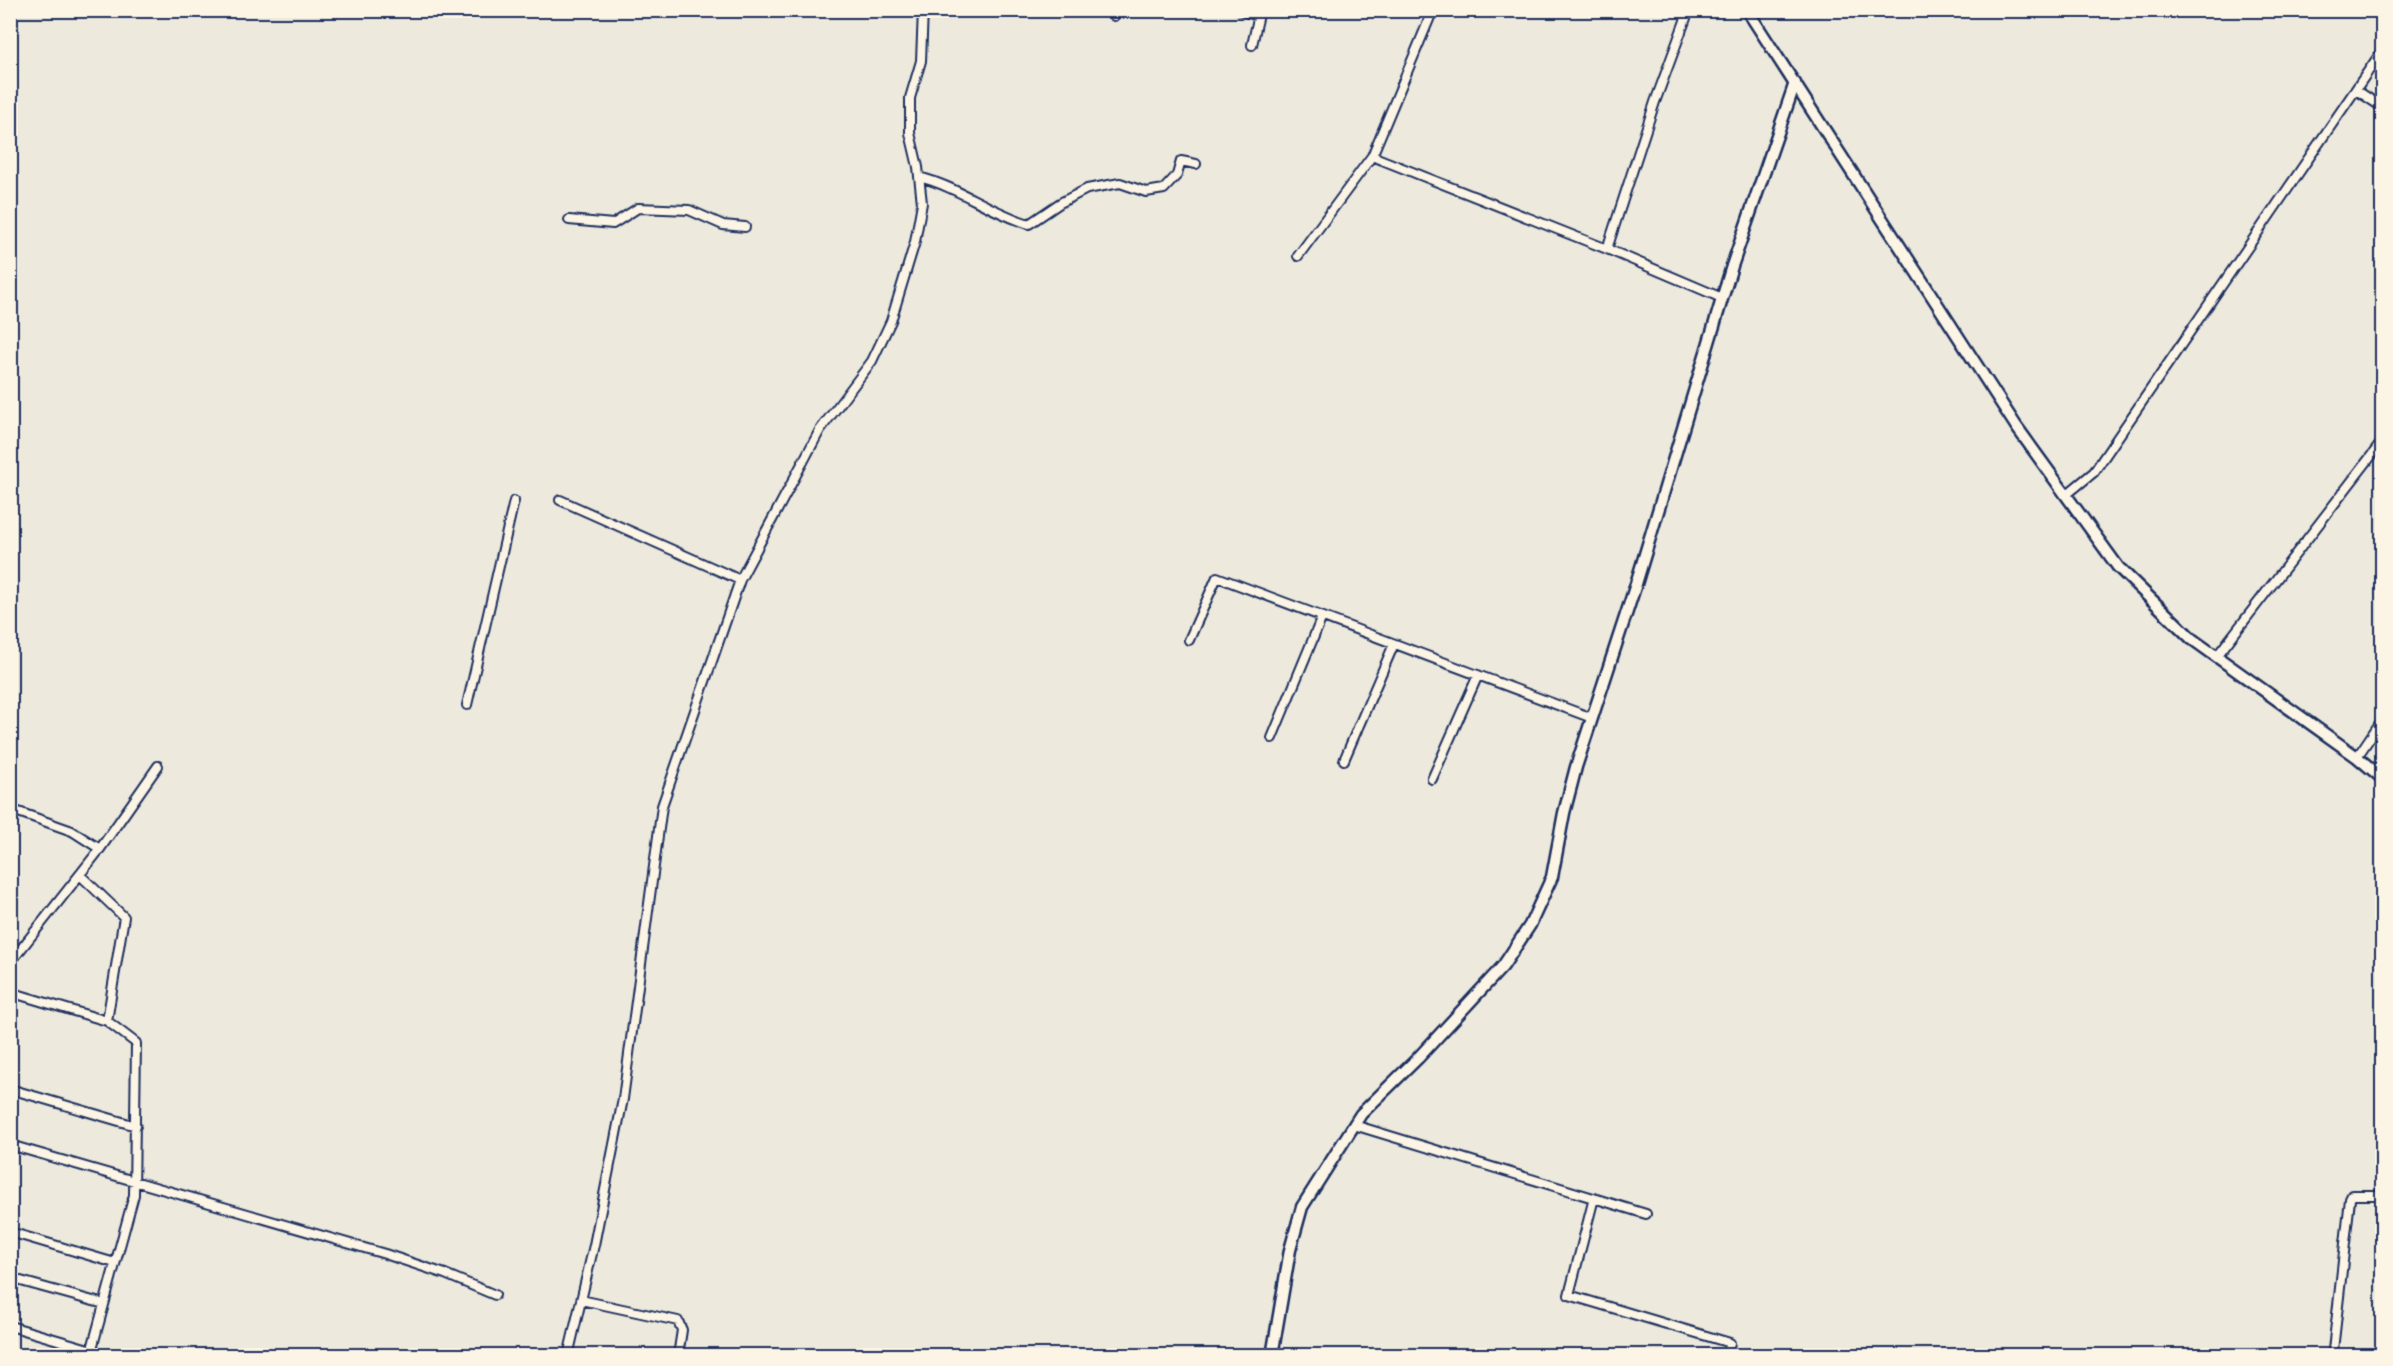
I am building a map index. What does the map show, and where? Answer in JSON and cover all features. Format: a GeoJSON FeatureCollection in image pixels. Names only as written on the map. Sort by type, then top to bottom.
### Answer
{"type":"FeatureCollection","features":[{"type":"Feature","properties":{"kind":"street"},"geometry":{"type":"LineString","coordinates":[[568,1356],[594,1245],[622,1099],[662,806],[740,580],[820,430],[873,361],[891,321],[915,242],[922,203],[910,133],[910,98],[921,61],[923,10]]}},
{"type":"Feature","properties":{"kind":"street"},"geometry":{"type":"LineString","coordinates":[[1240,10],[1259,13],[1252,45]]}},
{"type":"Feature","properties":{"kind":"street"},"geometry":{"type":"LineString","coordinates":[[1298,256],[1372,156],[1433,10]]}},
{"type":"Feature","properties":{"kind":"street"},"geometry":{"type":"LineString","coordinates":[[1607,249],[1655,102],[1689,10]]}},
{"type":"Feature","properties":{"kind":"street"},"geometry":{"type":"LineString","coordinates":[[1747,10],[2016,426],[2118,567],[2192,639],[2357,757],[2382,778]]}},
{"type":"Feature","properties":{"kind":"street"},"geometry":{"type":"LineString","coordinates":[[2066,495],[2094,472],[2382,51]]}},
{"type":"Feature","properties":{"kind":"street"},"geometry":{"type":"LineString","coordinates":[[1272,1356],[1290,1250],[1302,1208],[1361,1114],[1418,1058],[1503,966],[1530,925],[1552,877],[1564,813],[1592,718],[1636,585],[1722,297],[1795,83]]}},
{"type":"Feature","properties":{"kind":"street"},"geometry":{"type":"LineString","coordinates":[[2356,90],[2382,107]]}},
{"type":"Feature","properties":{"kind":"street"},"geometry":{"type":"LineString","coordinates":[[1372,156],[1722,297]]}},
{"type":"Feature","properties":{"kind":"street"},"geometry":{"type":"LineString","coordinates":[[919,177],[942,183],[990,208],[1029,224],[1060,203],[1087,189],[1120,183],[1146,192],[1164,189],[1177,176],[1181,161],[1196,164]]}},
{"type":"Feature","properties":{"kind":"street"},"geometry":{"type":"LineString","coordinates":[[569,220],[613,224],[639,208],[689,210],[723,225],[745,227]]}},
{"type":"Feature","properties":{"kind":"street"},"geometry":{"type":"LineString","coordinates":[[2217,656],[2382,442]]}},
{"type":"Feature","properties":{"kind":"street"},"geometry":{"type":"LineString","coordinates":[[560,500],[740,580]]}},
{"type":"Feature","properties":{"kind":"street"},"geometry":{"type":"LineString","coordinates":[[467,705],[514,501]]}},
{"type":"Feature","properties":{"kind":"street"},"geometry":{"type":"LineString","coordinates":[[1190,640],[1217,577],[1592,718]]}},
{"type":"Feature","properties":{"kind":"street"},"geometry":{"type":"LineString","coordinates":[[1272,738],[1322,617]]}},
{"type":"Feature","properties":{"kind":"street"},"geometry":{"type":"LineString","coordinates":[[1344,760],[1394,644]]}},
{"type":"Feature","properties":{"kind":"street"},"geometry":{"type":"LineString","coordinates":[[1432,779],[1478,675]]}},
{"type":"Feature","properties":{"kind":"street"},"geometry":{"type":"LineString","coordinates":[[2357,757],[2382,720]]}},
{"type":"Feature","properties":{"kind":"street"},"geometry":{"type":"LineString","coordinates":[[10,963],[100,849],[158,766]]}},
{"type":"Feature","properties":{"kind":"street"},"geometry":{"type":"LineString","coordinates":[[10,809],[72,831],[100,849]]}},
{"type":"Feature","properties":{"kind":"street"},"geometry":{"type":"LineString","coordinates":[[80,875],[124,917],[107,1021]]}},
{"type":"Feature","properties":{"kind":"street"},"geometry":{"type":"LineString","coordinates":[[10,992],[107,1021],[136,1043],[134,1195],[91,1353],[10,1326]]}},
{"type":"Feature","properties":{"kind":"street"},"geometry":{"type":"LineString","coordinates":[[10,1089],[136,1126]]}},
{"type":"Feature","properties":{"kind":"street"},"geometry":{"type":"LineString","coordinates":[[1354,1125],[1646,1214]]}},
{"type":"Feature","properties":{"kind":"street"},"geometry":{"type":"LineString","coordinates":[[10,1145],[385,1254],[445,1274],[495,1295]]}},
{"type":"Feature","properties":{"kind":"street"},"geometry":{"type":"LineString","coordinates":[[2335,1356],[2333,1350],[2350,1199],[2352,1195],[2359,1193],[2382,1195]]}},
{"type":"Feature","properties":{"kind":"street"},"geometry":{"type":"LineString","coordinates":[[1594,1198],[1569,1295],[1730,1343],[1726,1356]]}},
{"type":"Feature","properties":{"kind":"street"},"geometry":{"type":"LineString","coordinates":[[10,1232],[116,1263]]}},
{"type":"Feature","properties":{"kind":"street"},"geometry":{"type":"LineString","coordinates":[[10,1278],[104,1304]]}},
{"type":"Feature","properties":{"kind":"street"},"geometry":{"type":"LineString","coordinates":[[581,1300],[678,1321],[682,1330],[678,1356]]}}]}
